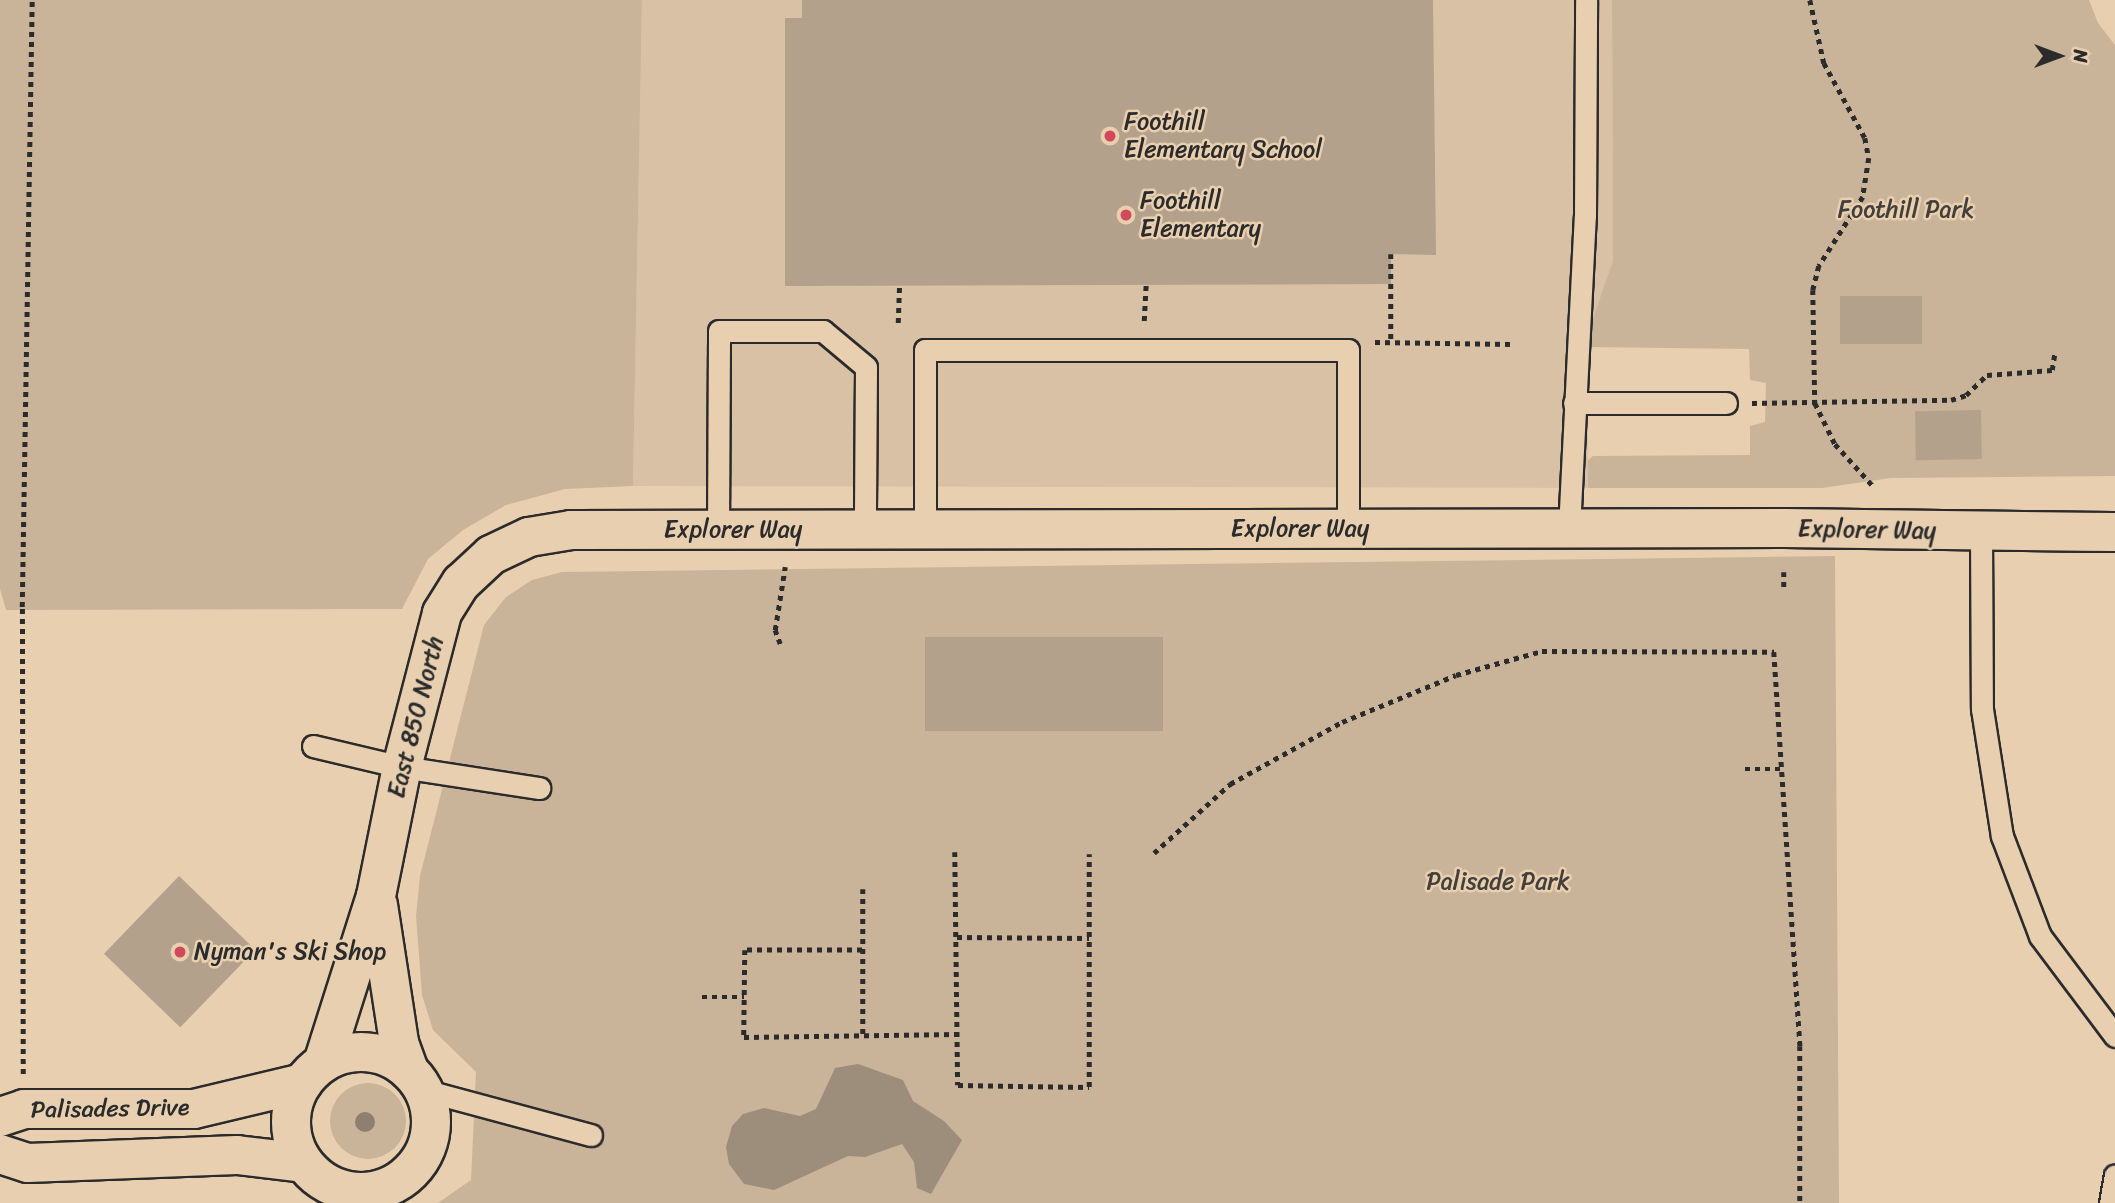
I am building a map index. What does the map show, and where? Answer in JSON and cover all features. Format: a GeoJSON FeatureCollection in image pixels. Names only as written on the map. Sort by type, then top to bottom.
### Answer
{"type":"FeatureCollection","features":[{"type":"Feature","properties":{"kind":"street","name":"Explorer Way"},"geometry":{"type":"LineString","coordinates":[[491,555],[514,541],[571,530],[1569,529],[2115,532]]}},
{"type":"Feature","properties":{"kind":"street","name":"East 850 North"},"geometry":{"type":"LineString","coordinates":[[313,1073],[376,896],[402,767],[442,613],[461,583],[491,555]]}},
{"type":"Feature","properties":{"kind":"street","name":"East 850 North"},"geometry":{"type":"LineString","coordinates":[[376,896],[399,1043],[417,1080]]}},
{"type":"Feature","properties":{"kind":"street"},"geometry":{"type":"LineString","coordinates":[[368,1052],[390,1058],[417,1080],[431,1114],[430,1138],[421,1160],[400,1191],[363,1193],[318,1182],[291,1123],[313,1073],[344,1054],[368,1052]]}},
{"type":"Feature","properties":{"kind":"street","name":"Palisades Drive"},"geometry":{"type":"LineString","coordinates":[[0,1117],[24,1109],[194,1109],[313,1073]]}},
{"type":"Feature","properties":{"kind":"street","name":"Palisades Drive"},"geometry":{"type":"LineString","coordinates":[[0,1154],[28,1163],[237,1155],[318,1182]]}},
{"type":"Feature","properties":{"kind":"lane"},"geometry":{"type":"LineString","coordinates":[[1569,529],[1585,216],[1586,0]]}},
{"type":"Feature","properties":{"kind":"lane"},"geometry":{"type":"LineString","coordinates":[[718,530],[719,331],[823,331],[866,367],[865,530]]}},
{"type":"Feature","properties":{"kind":"lane"},"geometry":{"type":"LineString","coordinates":[[925,530],[925,350],[1348,350],[1348,529]]}},
{"type":"Feature","properties":{"kind":"lane"},"geometry":{"type":"LineString","coordinates":[[1574,403],[1726,403]]}},
{"type":"Feature","properties":{"kind":"lane"},"geometry":{"type":"LineString","coordinates":[[1981,532],[1982,709],[2002,836],[2040,936],[2115,1036]]}},
{"type":"Feature","properties":{"kind":"lane"},"geometry":{"type":"LineString","coordinates":[[313,746],[402,767],[539,788]]}},
{"type":"Feature","properties":{"kind":"lane"},"geometry":{"type":"LineString","coordinates":[[417,1080],[591,1135]]}},
{"type":"Feature","properties":{"kind":"lane"},"geometry":{"type":"LineString","coordinates":[[2110,1203],[2115,1175]]}},
{"type":"Feature","properties":{"kind":"path"},"geometry":{"type":"LineString","coordinates":[[23,1061],[22,607],[32,0]]}},
{"type":"Feature","properties":{"kind":"path"},"geometry":{"type":"LineString","coordinates":[[1810,0],[1824,63],[1865,138],[1869,158],[1863,197],[1819,266],[1812,290],[1815,402],[1835,444],[1874,487]]}},
{"type":"Feature","properties":{"kind":"path"},"geometry":{"type":"LineString","coordinates":[[1391,254],[1391,342]]}},
{"type":"Feature","properties":{"kind":"path"},"geometry":{"type":"LineString","coordinates":[[1144,321],[1146,285]]}},
{"type":"Feature","properties":{"kind":"path"},"geometry":{"type":"LineString","coordinates":[[898,323],[899,286]]}},
{"type":"Feature","properties":{"kind":"path"},"geometry":{"type":"LineString","coordinates":[[1368,342],[1510,344]]}},
{"type":"Feature","properties":{"kind":"path"},"geometry":{"type":"LineString","coordinates":[[1762,402],[1951,400],[1966,395],[1987,375],[2052,370],[2055,352]]}},
{"type":"Feature","properties":{"kind":"path"},"geometry":{"type":"LineString","coordinates":[[780,644],[775,630],[785,562]]}},
{"type":"Feature","properties":{"kind":"path"},"geometry":{"type":"LineString","coordinates":[[1784,572],[1784,588]]}},
{"type":"Feature","properties":{"kind":"path"},"geometry":{"type":"LineString","coordinates":[[1154,853],[1230,784],[1342,722],[1457,675],[1542,651],[1774,652],[1800,1046],[1800,1203]]}},
{"type":"Feature","properties":{"kind":"path"},"geometry":{"type":"LineString","coordinates":[[1745,769],[1783,769]]}},
{"type":"Feature","properties":{"kind":"path"},"geometry":{"type":"LineString","coordinates":[[955,852],[958,1085],[1089,1087],[1089,854]]}},
{"type":"Feature","properties":{"kind":"path"},"geometry":{"type":"LineString","coordinates":[[863,889],[863,1035]]}},
{"type":"Feature","properties":{"kind":"path"},"geometry":{"type":"LineString","coordinates":[[957,937],[1089,938]]}},
{"type":"Feature","properties":{"kind":"path"},"geometry":{"type":"LineString","coordinates":[[862,950],[745,950],[744,1037],[957,1034]]}},
{"type":"Feature","properties":{"kind":"path"},"geometry":{"type":"LineString","coordinates":[[702,997],[744,997]]}},
{"type":"Feature","properties":{"kind":"shaded area","name":"Foothill Elementary"},"geometry":{"type":"Polygon","coordinates":[[[642,0],[1612,0],[1613,261],[1588,343],[1588,488],[633,486],[642,0]]]}},
{"type":"Feature","properties":{"kind":"shaded area"},"geometry":{"type":"Polygon","coordinates":[[[858,1064],[903,1080],[913,1101],[944,1121],[962,1140],[931,1194],[917,1188],[914,1162],[902,1144],[865,1157],[848,1156],[774,1190],[744,1184],[729,1164],[726,1147],[732,1126],[743,1114],[764,1108],[800,1116],[816,1109],[835,1068],[858,1064]]]}},
{"type":"Feature","properties":{"kind":"green space"},"geometry":{"type":"Polygon","coordinates":[[[0,0],[642,0],[633,486],[565,489],[506,505],[463,530],[428,559],[402,609],[6,610],[0,589],[0,0]]]}},
{"type":"Feature","properties":{"kind":"green space","name":"Foothill Park"},"geometry":{"type":"Polygon","coordinates":[[[1612,0],[2089,0],[2098,23],[2115,45],[2115,476],[1891,478],[1822,488],[1588,488],[1588,460],[1593,456],[1750,455],[1750,426],[1765,422],[1766,383],[1750,380],[1749,349],[1589,347],[1590,327],[1613,261],[1612,0]]]}},
{"type":"Feature","properties":{"kind":"green space","name":"Palisade Park"},"geometry":{"type":"Polygon","coordinates":[[[1835,556],[1839,1203],[438,1203],[471,1180],[476,1072],[433,1030],[422,995],[416,916],[420,876],[484,625],[506,597],[532,580],[562,572],[1835,556]]]}},
{"type":"Feature","properties":{"kind":"green space"},"geometry":{"type":"Polygon","coordinates":[[[368,1083],[383,1086],[395,1094],[403,1106],[406,1121],[403,1136],[395,1148],[383,1156],[368,1159],[353,1156],[341,1148],[333,1136],[330,1121],[333,1106],[341,1094],[353,1086],[368,1083]]]}},
{"type":"Feature","properties":{"kind":"building","name":"Foothill Elementary School"},"geometry":{"type":"Polygon","coordinates":[[[802,0],[1433,0],[1436,255],[1391,254],[1391,284],[785,286],[785,18],[802,18],[802,0]]]}},
{"type":"Feature","properties":{"kind":"building"},"geometry":{"type":"Polygon","coordinates":[[[1840,296],[1922,296],[1922,344],[1840,344],[1840,296]]]}},
{"type":"Feature","properties":{"kind":"building"},"geometry":{"type":"Polygon","coordinates":[[[1981,410],[1982,459],[1916,460],[1915,411],[1981,410]]]}},
{"type":"Feature","properties":{"kind":"building"},"geometry":{"type":"Polygon","coordinates":[[[925,637],[1163,637],[1163,731],[925,731],[925,637]]]}},
{"type":"Feature","properties":{"kind":"building","name":"Nyman's Ski Shop"},"geometry":{"type":"Polygon","coordinates":[[[179,876],[255,950],[180,1027],[104,954],[179,876]]]}},
{"type":"Feature","properties":{"kind":"place","name":"Foothill Elementary School"},"geometry":{"type":"Point","coordinates":[1110,136]}},
{"type":"Feature","properties":{"kind":"place","name":"Foothill Elementary"},"geometry":{"type":"Point","coordinates":[1126,215]}},
{"type":"Feature","properties":{"kind":"place","name":"Nyman's Ski Shop"},"geometry":{"type":"Point","coordinates":[180,952]}}]}
